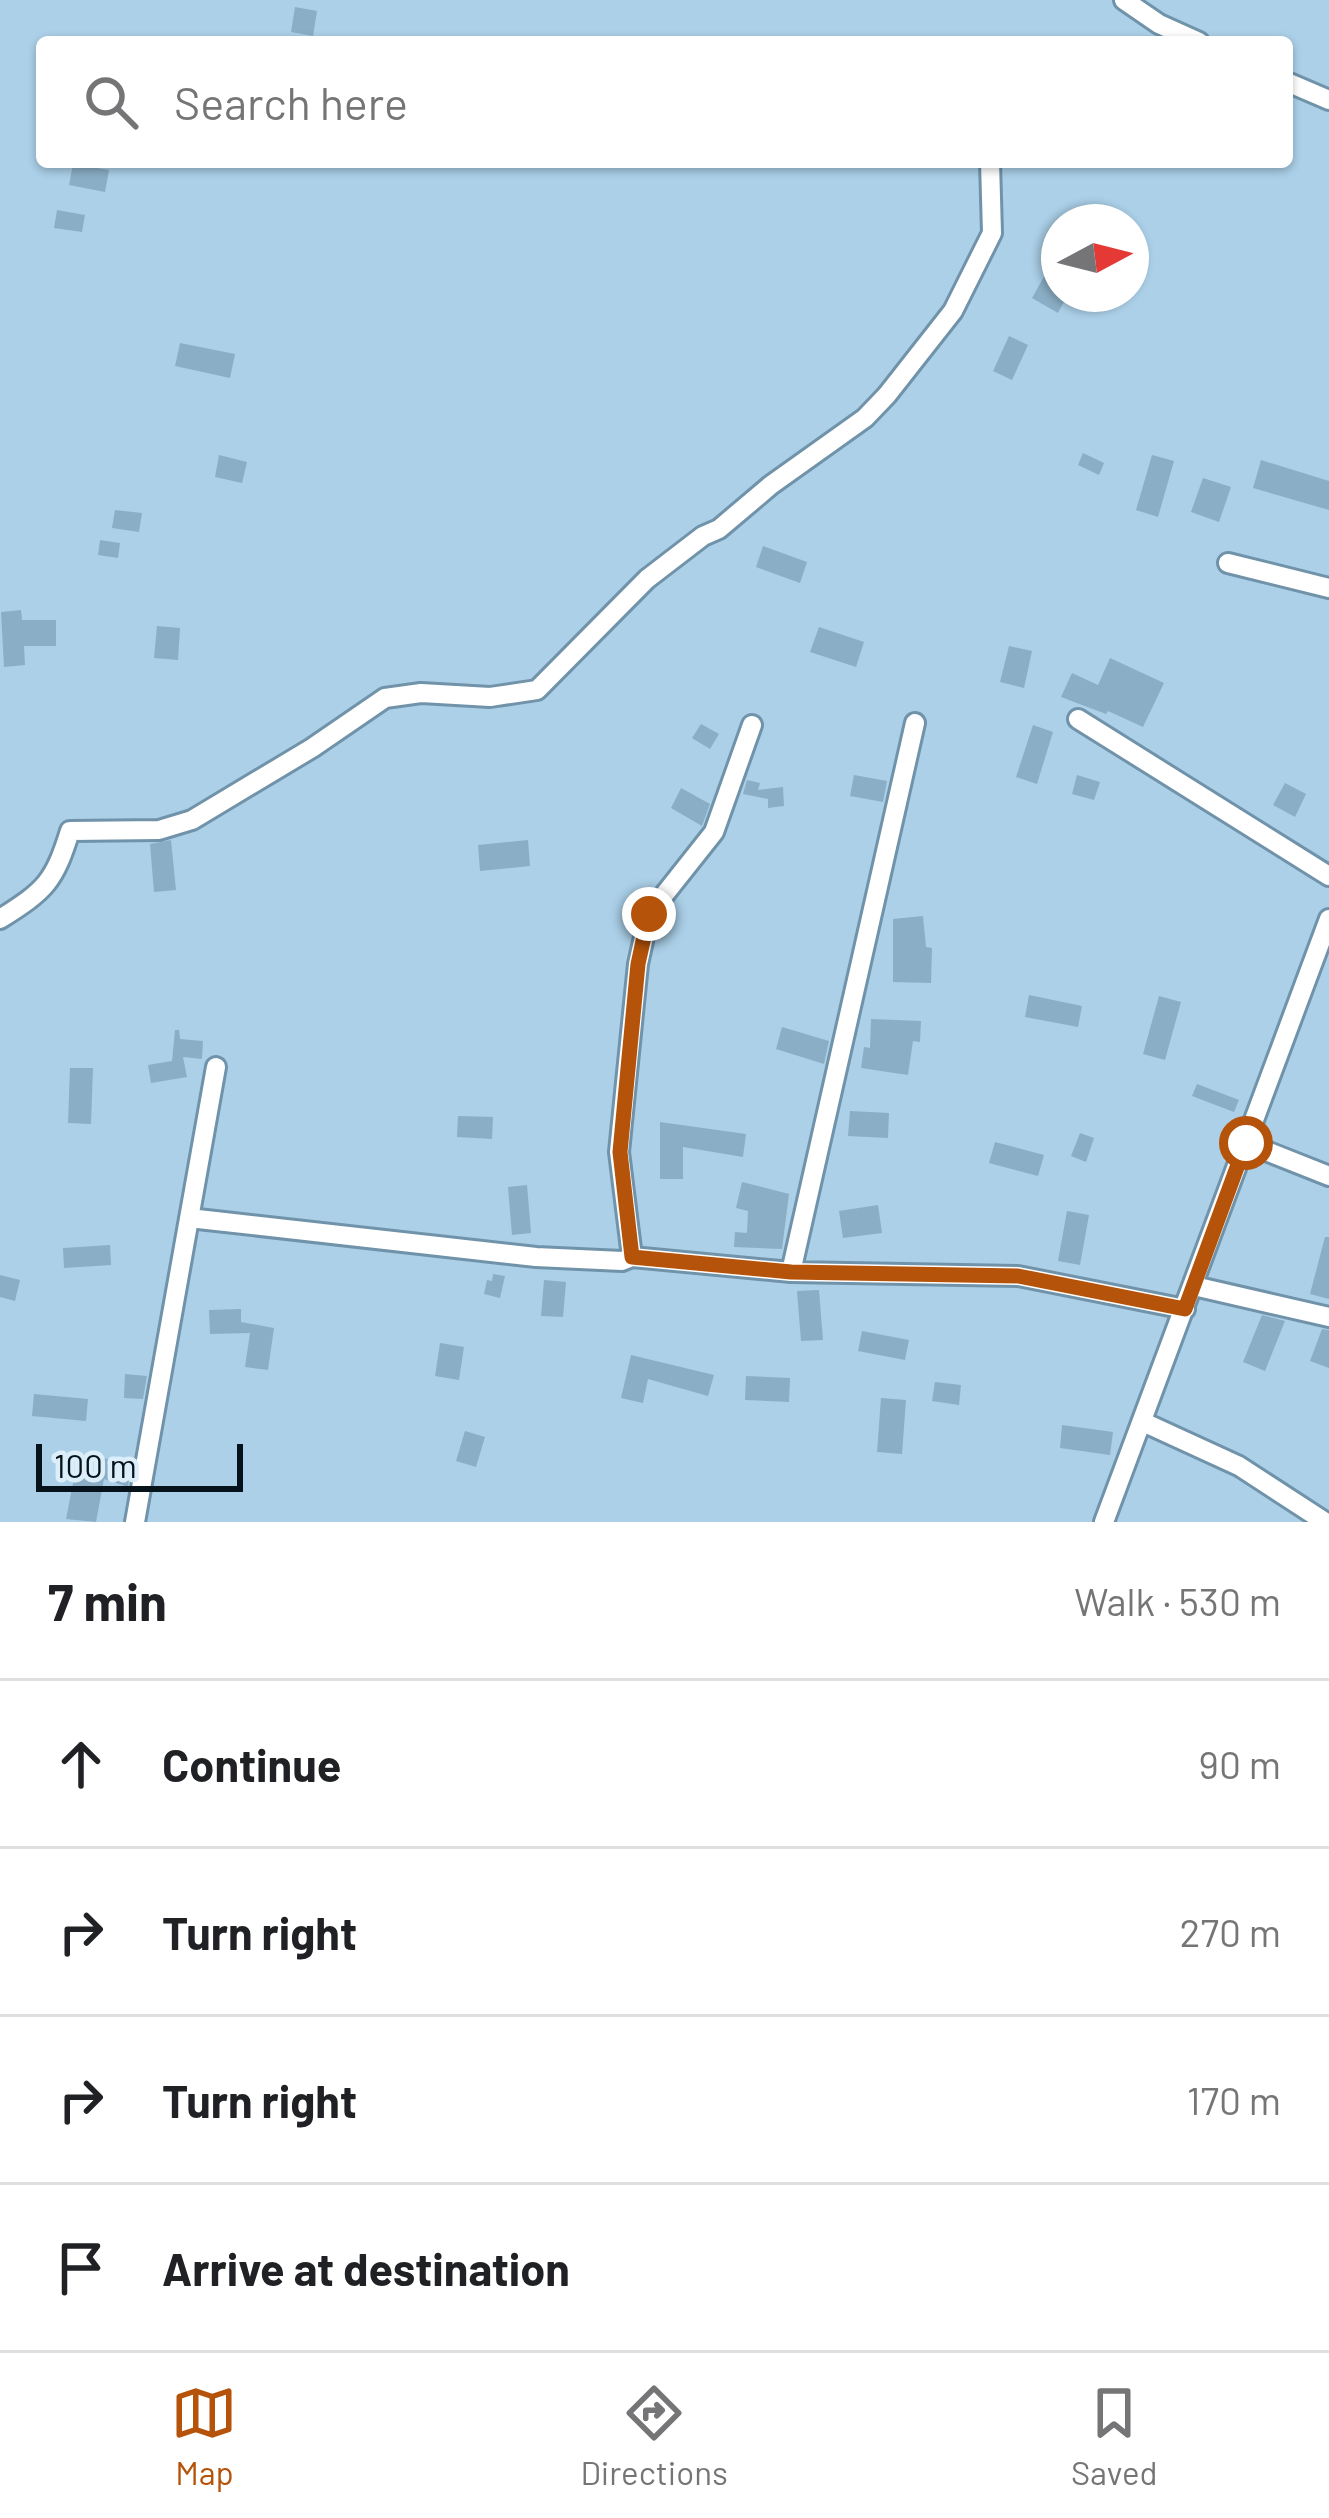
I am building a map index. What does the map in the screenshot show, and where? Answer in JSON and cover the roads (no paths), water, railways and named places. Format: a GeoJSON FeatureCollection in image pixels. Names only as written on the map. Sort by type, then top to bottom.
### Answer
{"type":"FeatureCollection","features":[{"type":"Feature","properties":{"kind":"street"},"geometry":{"type":"LineString","coordinates":[[1124,0],[1186,36]]}},
{"type":"Feature","properties":{"kind":"street"},"geometry":{"type":"LineString","coordinates":[[1293,85],[1329,100]]}},
{"type":"Feature","properties":{"kind":"street"},"geometry":{"type":"LineString","coordinates":[[0,919],[30,900],[57,874],[70,831],[159,830],[192,820],[385,698],[421,693],[490,697],[537,690],[647,579],[865,418],[886,395],[953,310],[992,233],[990,168]]}},
{"type":"Feature","properties":{"kind":"street"},"geometry":{"type":"LineString","coordinates":[[1228,563],[1329,588]]}},
{"type":"Feature","properties":{"kind":"street"},"geometry":{"type":"LineString","coordinates":[[1078,719],[1329,876]]}},
{"type":"Feature","properties":{"kind":"street"},"geometry":{"type":"LineString","coordinates":[[791,1272],[915,724]]}},
{"type":"Feature","properties":{"kind":"street"},"geometry":{"type":"LineString","coordinates":[[632,1257],[620,1152],[645,931],[649,914],[714,832],[752,725]]}},
{"type":"Feature","properties":{"kind":"street"},"geometry":{"type":"LineString","coordinates":[[1104,1522],[1329,919]]}},
{"type":"Feature","properties":{"kind":"street"},"geometry":{"type":"LineString","coordinates":[[135,1522],[217,1067]]}},
{"type":"Feature","properties":{"kind":"street"},"geometry":{"type":"LineString","coordinates":[[1246,1143],[1329,1176]]}},
{"type":"Feature","properties":{"kind":"street"},"geometry":{"type":"LineString","coordinates":[[189,1217],[536,1257],[622,1261],[632,1257],[791,1272],[1018,1276],[1185,1309]]}},
{"type":"Feature","properties":{"kind":"street"},"geometry":{"type":"LineString","coordinates":[[1193,1286],[1329,1316]]}},
{"type":"Feature","properties":{"kind":"street"},"geometry":{"type":"LineString","coordinates":[[1143,1422],[1239,1466],[1325,1522]]}}]}
